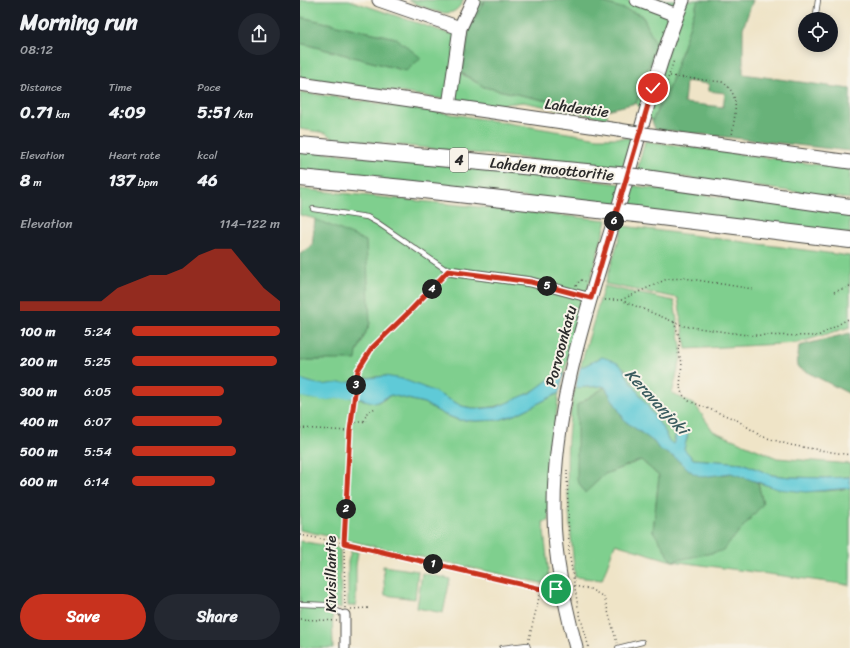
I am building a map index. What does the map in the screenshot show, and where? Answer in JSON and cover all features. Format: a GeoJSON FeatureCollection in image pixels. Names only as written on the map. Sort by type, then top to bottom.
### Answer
{"type":"FeatureCollection","features":[{"type":"Feature","properties":{"kind":"highway","name":"Lahden moottoritie"},"geometry":{"type":"LineString","coordinates":[[300,145],[645,178],[850,207]]}},
{"type":"Feature","properties":{"kind":"highway","name":"4"},"geometry":{"type":"LineString","coordinates":[[300,178],[414,189],[636,214],[850,240]]}},
{"type":"Feature","properties":{"kind":"street"},"geometry":{"type":"LineString","coordinates":[[378,0],[460,28]]}},
{"type":"Feature","properties":{"kind":"street"},"geometry":{"type":"LineString","coordinates":[[449,106],[460,28],[473,0]]}},
{"type":"Feature","properties":{"kind":"street"},"geometry":{"type":"LineString","coordinates":[[637,0],[677,15]]}},
{"type":"Feature","properties":{"kind":"street","name":"Porvoonkatu"},"geometry":{"type":"LineString","coordinates":[[576,648],[563,598],[556,552],[554,514],[556,453],[562,406],[574,357],[597,299],[658,70],[683,0]]}},
{"type":"Feature","properties":{"kind":"street","name":"Lahdentie"},"geometry":{"type":"LineString","coordinates":[[300,84],[671,138],[850,162]]}},
{"type":"Feature","properties":{"kind":"street"},"geometry":{"type":"LineString","coordinates":[[448,271],[531,282],[597,299]]}},
{"type":"Feature","properties":{"kind":"street","name":"Kivisillantie"},"geometry":{"type":"LineString","coordinates":[[345,615],[345,648]]}},
{"type":"Feature","properties":{"kind":"lane"},"geometry":{"type":"LineString","coordinates":[[816,12],[818,0]]}},
{"type":"Feature","properties":{"kind":"lane"},"geometry":{"type":"LineString","coordinates":[[314,209],[367,217],[448,271]]}},
{"type":"Feature","properties":{"kind":"lane"},"geometry":{"type":"LineString","coordinates":[[300,604],[326,605],[345,615]]}},
{"type":"Feature","properties":{"kind":"lane"},"geometry":{"type":"LineString","coordinates":[[618,648],[642,642]]}},
{"type":"Feature","properties":{"kind":"lane"},"geometry":{"type":"LineString","coordinates":[[502,648],[528,646]]}},
{"type":"Feature","properties":{"kind":"path"},"geometry":{"type":"LineString","coordinates":[[670,76],[722,82],[729,86],[734,94],[736,106],[731,146]]}},
{"type":"Feature","properties":{"kind":"path","name":"Kivisillantie"},"geometry":{"type":"LineString","coordinates":[[345,615],[344,543],[350,431],[358,370],[372,348],[448,271]]}},
{"type":"Feature","properties":{"kind":"path"},"geometry":{"type":"LineString","coordinates":[[621,300],[667,279],[684,278],[753,289]]}},
{"type":"Feature","properties":{"kind":"path"},"geometry":{"type":"LineString","coordinates":[[834,292],[850,286]]}},
{"type":"Feature","properties":{"kind":"path"},"geometry":{"type":"LineString","coordinates":[[597,299],[621,300],[684,326],[747,335],[818,336],[850,318]]}},
{"type":"Feature","properties":{"kind":"path"},"geometry":{"type":"LineString","coordinates":[[674,322],[680,339],[678,352],[682,362],[680,388],[682,394],[689,401],[737,420],[761,436],[790,445],[850,455]]}},
{"type":"Feature","properties":{"kind":"path"},"geometry":{"type":"LineString","coordinates":[[364,421],[367,413],[375,408]]}},
{"type":"Feature","properties":{"kind":"path"},"geometry":{"type":"LineString","coordinates":[[351,423],[367,421]]}},
{"type":"Feature","properties":{"kind":"path"},"geometry":{"type":"LineString","coordinates":[[300,428],[350,431]]}},
{"type":"Feature","properties":{"kind":"path"},"geometry":{"type":"LineString","coordinates":[[567,468],[567,522],[574,586],[589,648]]}},
{"type":"Feature","properties":{"kind":"path"},"geometry":{"type":"LineString","coordinates":[[300,535],[344,543],[541,589],[556,589]]}},
{"type":"Feature","properties":{"kind":"path"},"geometry":{"type":"LineString","coordinates":[[574,586],[590,589],[604,597],[618,648]]}},
{"type":"Feature","properties":{"kind":"path"},"geometry":{"type":"LineString","coordinates":[[528,646],[541,589]]}},
{"type":"Feature","properties":{"kind":"path"},"geometry":{"type":"LineString","coordinates":[[300,619],[345,615],[370,608]]}},
{"type":"Feature","properties":{"kind":"green space"},"geometry":{"type":"Polygon","coordinates":[[[300,0],[349,0],[450,34],[460,28],[473,0],[485,0],[483,2],[462,74],[484,87],[553,102],[607,110],[607,119],[523,102],[488,106],[300,77],[300,43],[406,71],[396,38],[300,17],[300,0]]]}},
{"type":"Feature","properties":{"kind":"green space"},"geometry":{"type":"Polygon","coordinates":[[[408,0],[464,0],[456,10],[445,13],[425,8],[408,0]]]}},
{"type":"Feature","properties":{"kind":"green space"},"geometry":{"type":"Polygon","coordinates":[[[485,0],[596,0],[642,15],[656,44],[636,103],[607,110],[553,102],[484,87],[462,73],[470,27],[485,0]]]}},
{"type":"Feature","properties":{"kind":"green space"},"geometry":{"type":"Polygon","coordinates":[[[596,0],[698,0],[671,83],[652,121],[636,103],[656,44],[642,15],[596,0]]]}},
{"type":"Feature","properties":{"kind":"green space"},"geometry":{"type":"Polygon","coordinates":[[[698,0],[753,0],[743,28],[743,74],[850,89],[850,151],[655,129],[652,121],[671,83],[698,0]],[[686,81],[684,103],[723,107],[725,93],[709,91],[709,84],[686,81]]]}},
{"type":"Feature","properties":{"kind":"green space"},"geometry":{"type":"Polygon","coordinates":[[[300,17],[396,38],[421,58],[406,71],[300,43],[300,17]]]}},
{"type":"Feature","properties":{"kind":"green space"},"geometry":{"type":"Polygon","coordinates":[[[300,92],[458,115],[598,138],[632,138],[623,169],[332,138],[326,133],[300,129],[300,92]]]}},
{"type":"Feature","properties":{"kind":"green space"},"geometry":{"type":"Polygon","coordinates":[[[645,141],[850,169],[850,199],[637,171],[645,141]]]}},
{"type":"Feature","properties":{"kind":"green space"},"geometry":{"type":"Polygon","coordinates":[[[300,150],[597,181],[850,214],[850,234],[300,172],[300,150]]]}},
{"type":"Feature","properties":{"kind":"green space"},"geometry":{"type":"Polygon","coordinates":[[[300,189],[607,220],[564,374],[555,376],[535,390],[515,400],[498,406],[480,408],[462,406],[385,376],[353,379],[352,382],[319,385],[300,379],[300,360],[320,360],[357,352],[370,323],[315,219],[300,215],[300,189]]]}},
{"type":"Feature","properties":{"kind":"green space"},"geometry":{"type":"Polygon","coordinates":[[[315,219],[366,241],[370,323],[357,352],[356,360],[300,360],[300,254],[312,246],[315,219]]]}},
{"type":"Feature","properties":{"kind":"green space"},"geometry":{"type":"Polygon","coordinates":[[[623,226],[850,256],[850,327],[798,343],[686,349],[678,298],[605,284],[623,226]]]}},
{"type":"Feature","properties":{"kind":"green space"},"geometry":{"type":"Polygon","coordinates":[[[604,286],[674,301],[682,353],[672,393],[696,406],[713,431],[777,458],[850,464],[850,477],[825,478],[772,475],[742,463],[693,459],[684,449],[688,434],[681,430],[675,436],[673,445],[668,440],[666,433],[627,376],[625,368],[580,368],[604,286]]]}},
{"type":"Feature","properties":{"kind":"green space"},"geometry":{"type":"Polygon","coordinates":[[[850,333],[850,394],[797,367],[799,346],[850,333]]]}},
{"type":"Feature","properties":{"kind":"green space"},"geometry":{"type":"Polygon","coordinates":[[[605,387],[577,405],[585,492],[605,474],[641,460],[659,476],[653,531],[763,504],[758,483],[804,491],[827,491],[850,488],[850,585],[672,561],[615,544],[602,580],[575,577],[570,530],[567,458],[571,411],[575,388],[605,387]]]}},
{"type":"Feature","properties":{"kind":"green space"},"geometry":{"type":"Polygon","coordinates":[[[605,387],[625,421],[654,442],[659,449],[674,457],[693,473],[722,475],[731,473],[744,476],[758,483],[763,504],[722,551],[672,561],[653,531],[659,476],[641,460],[605,474],[585,493],[577,480],[577,405],[605,387]]]}},
{"type":"Feature","properties":{"kind":"green space"},"geometry":{"type":"Polygon","coordinates":[[[559,393],[551,456],[549,521],[543,522],[550,585],[300,530],[300,396],[326,400],[350,396],[350,398],[380,402],[391,395],[424,403],[443,414],[458,420],[476,421],[499,420],[517,414],[559,393]]]}},
{"type":"Feature","properties":{"kind":"green space"},"geometry":{"type":"Polygon","coordinates":[[[300,541],[340,548],[341,609],[332,606],[333,648],[300,648],[300,541]]]}},
{"type":"Feature","properties":{"kind":"green space"},"geometry":{"type":"Polygon","coordinates":[[[351,551],[358,552],[356,566],[356,606],[348,606],[348,562],[351,551]]]}},
{"type":"Feature","properties":{"kind":"green space"},"geometry":{"type":"Polygon","coordinates":[[[383,566],[418,571],[415,599],[385,595],[383,566]]]}},
{"type":"Feature","properties":{"kind":"green space"},"geometry":{"type":"Polygon","coordinates":[[[422,573],[450,579],[443,613],[417,608],[422,573]]]}},
{"type":"Feature","properties":{"kind":"water"},"geometry":{"type":"Polygon","coordinates":[[[602,357],[614,361],[623,368],[666,433],[670,442],[673,444],[675,442],[677,431],[681,430],[688,434],[684,449],[693,459],[742,463],[772,475],[825,478],[850,477],[850,488],[806,492],[778,489],[731,473],[702,477],[693,473],[674,457],[659,449],[654,442],[625,421],[605,387],[575,388],[580,368],[602,357]]]}},
{"type":"Feature","properties":{"kind":"water"},"geometry":{"type":"Polygon","coordinates":[[[564,374],[559,393],[517,414],[499,420],[459,420],[443,414],[424,403],[391,395],[375,403],[358,398],[361,379],[385,376],[402,379],[431,390],[462,406],[475,409],[497,407],[532,392],[555,375],[564,374]]]}},
{"type":"Feature","properties":{"kind":"water"},"geometry":{"type":"Polygon","coordinates":[[[300,379],[319,385],[352,382],[350,396],[313,399],[300,396],[300,379]]]}},
{"type":"Feature","properties":{"kind":"waterway","name":"Keravanjoki"},"geometry":{"type":"LineString","coordinates":[[300,389],[323,393],[345,390],[380,391]]}},
{"type":"Feature","properties":{"kind":"route"},"geometry":{"type":"LineString","coordinates":[[556,589],[541,589],[344,543],[350,431],[358,370],[372,348],[436,285],[448,271],[531,282],[591,298],[653,88]]}}]}
